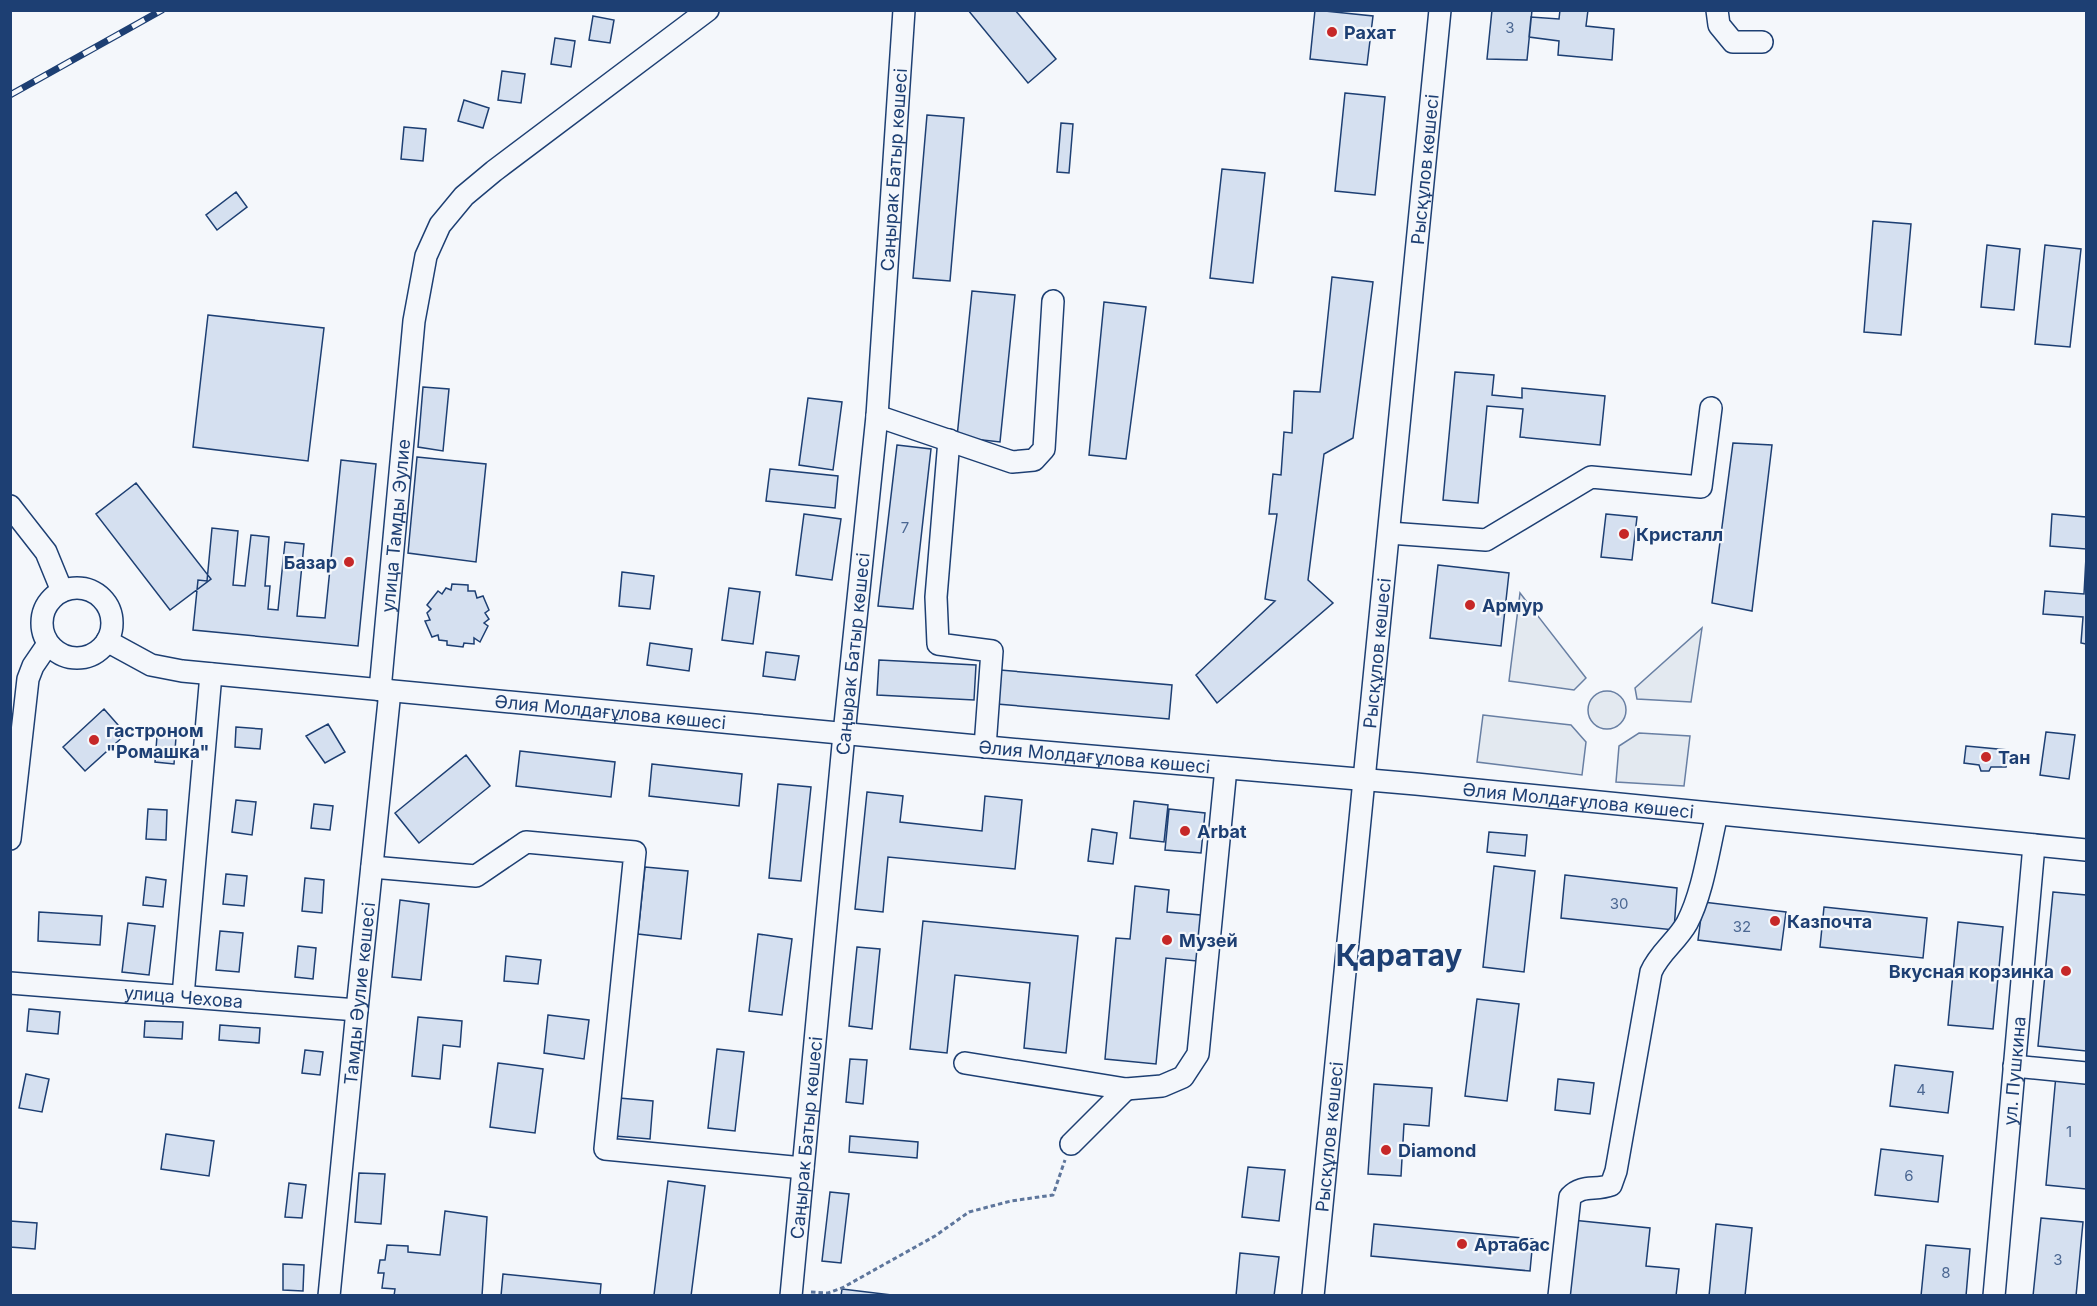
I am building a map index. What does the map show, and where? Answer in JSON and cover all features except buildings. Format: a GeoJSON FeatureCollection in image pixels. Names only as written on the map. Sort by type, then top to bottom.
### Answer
{"type":"FeatureCollection","features":[{"type":"Feature","properties":{"kind":"street","name":"улица Тамды Эулие"},"geometry":{"type":"LineString","coordinates":[[385,690],[414,321],[426,256],[440,225],[465,196],[494,171],[708,10]]}},
{"type":"Feature","properties":{"kind":"street","name":"Саңырак Батыр көшесі"},"geometry":{"type":"LineString","coordinates":[[791,1293],[844,734],[877,416],[904,10]]}},
{"type":"Feature","properties":{"kind":"street","name":"Рысқұлов көшесі"},"geometry":{"type":"LineString","coordinates":[[1313,1296],[1440,10]]}},
{"type":"Feature","properties":{"kind":"street"},"geometry":{"type":"LineString","coordinates":[[1717,10],[1719,26],[1733,42],[1762,42]]}},
{"type":"Feature","properties":{"kind":"street"},"geometry":{"type":"LineString","coordinates":[[877,416],[1012,462],[1034,460],[1044,449],[1053,301]]}},
{"type":"Feature","properties":{"kind":"street"},"geometry":{"type":"LineString","coordinates":[[1389,533],[1486,540],[1591,477],[1701,487],[1711,408]]}},
{"type":"Feature","properties":{"kind":"street"},"geometry":{"type":"LineString","coordinates":[[949,440],[936,597],[938,644],[992,651],[985,747]]}},
{"type":"Feature","properties":{"kind":"street"},"geometry":{"type":"LineString","coordinates":[[10,506],[46,552],[62,591]]}},
{"type":"Feature","properties":{"kind":"street"},"geometry":{"type":"LineString","coordinates":[[74,588],[98,595],[106,604],[111,616],[112,629],[107,641],[98,651],[86,658],[72,658],[58,654],[48,644],[41,625],[43,614],[53,597],[62,591],[74,588]]}},
{"type":"Feature","properties":{"kind":"street","name":"Әлия Молдағұлова көшесі"},"geometry":{"type":"LineString","coordinates":[[107,641],[152,664],[182,671],[1717,813],[2086,850]]}},
{"type":"Feature","properties":{"kind":"street"},"geometry":{"type":"LineString","coordinates":[[10,839],[28,679],[33,666],[48,644]]}},
{"type":"Feature","properties":{"kind":"street"},"geometry":{"type":"LineString","coordinates":[[183,996],[211,674]]}},
{"type":"Feature","properties":{"kind":"street","name":"Тамды Әулие көшесі"},"geometry":{"type":"LineString","coordinates":[[330,1296],[372,867],[385,690]]}},
{"type":"Feature","properties":{"kind":"street"},"geometry":{"type":"LineString","coordinates":[[965,1063],[1126,1089],[1162,1086],[1183,1077],[1198,1054],[1226,768]]}},
{"type":"Feature","properties":{"kind":"street"},"geometry":{"type":"LineString","coordinates":[[1559,1296],[1570,1197],[1584,1187],[1601,1189],[1611,1185],[1616,1171],[1651,972],[1655,962],[1675,941],[1695,906],[1717,813]]}},
{"type":"Feature","properties":{"kind":"street"},"geometry":{"type":"LineString","coordinates":[[372,867],[476,876],[526,842],[635,852],[605,1149],[803,1168]]}},
{"type":"Feature","properties":{"kind":"street","name":"ул. Пушкина"},"geometry":{"type":"LineString","coordinates":[[1994,1296],[2034,845]]}},
{"type":"Feature","properties":{"kind":"street","name":"улица Чехова"},"geometry":{"type":"LineString","coordinates":[[10,983],[357,1010]]}},
{"type":"Feature","properties":{"kind":"street"},"geometry":{"type":"LineString","coordinates":[[2014,1066],[2086,1073]]}},
{"type":"Feature","properties":{"kind":"street"},"geometry":{"type":"LineString","coordinates":[[1071,1144],[1126,1089]]}},
{"type":"Feature","properties":{"kind":"path"},"geometry":{"type":"LineString","coordinates":[[791,1293],[828,1293],[842,1288],[935,1236],[969,1212],[1011,1201],[1053,1195],[1071,1144]]}},
{"type":"Feature","properties":{"kind":"shaded area"},"geometry":{"type":"Polygon","coordinates":[[[1520,593],[1586,678],[1574,690],[1509,681],[1520,593]]]}},
{"type":"Feature","properties":{"kind":"shaded area"},"geometry":{"type":"Polygon","coordinates":[[[1702,628],[1691,702],[1637,699],[1635,688],[1702,628]]]}},
{"type":"Feature","properties":{"kind":"shaded area"},"geometry":{"type":"Polygon","coordinates":[[[1607,691],[1621,696],[1626,710],[1621,724],[1607,729],[1593,724],[1588,710],[1593,696],[1607,691]]]}},
{"type":"Feature","properties":{"kind":"shaded area"},"geometry":{"type":"Polygon","coordinates":[[[1483,715],[1571,725],[1586,742],[1582,775],[1477,762],[1483,715]]]}},
{"type":"Feature","properties":{"kind":"shaded area"},"geometry":{"type":"Polygon","coordinates":[[[1639,733],[1690,736],[1684,786],[1616,782],[1619,746],[1639,733]]]}},
{"type":"Feature","properties":{"kind":"railway"},"geometry":{"type":"LineString","coordinates":[[10,95],[162,10]]}},
{"type":"Feature","properties":{"kind":"place","name":"Рахат"},"geometry":{"type":"Point","coordinates":[1332,32]}},
{"type":"Feature","properties":{"kind":"place","name":"Кристалл"},"geometry":{"type":"Point","coordinates":[1624,534]}},
{"type":"Feature","properties":{"kind":"place","name":"Базар"},"geometry":{"type":"Point","coordinates":[349,562]}},
{"type":"Feature","properties":{"kind":"place","name":"Армур"},"geometry":{"type":"Point","coordinates":[1470,605]}},
{"type":"Feature","properties":{"kind":"place","name":"гастроном \"Ромашка\""},"geometry":{"type":"Point","coordinates":[94,740]}},
{"type":"Feature","properties":{"kind":"place","name":"Тан"},"geometry":{"type":"Point","coordinates":[1986,757]}},
{"type":"Feature","properties":{"kind":"place","name":"Arbat"},"geometry":{"type":"Point","coordinates":[1185,831]}},
{"type":"Feature","properties":{"kind":"place","name":"Казпочта"},"geometry":{"type":"Point","coordinates":[1775,921]}},
{"type":"Feature","properties":{"kind":"place","name":"Музей"},"geometry":{"type":"Point","coordinates":[1167,940]}},
{"type":"Feature","properties":{"kind":"place","name":"Вкусная корзинка"},"geometry":{"type":"Point","coordinates":[2066,971]}},
{"type":"Feature","properties":{"kind":"place","name":"Diamond"},"geometry":{"type":"Point","coordinates":[1386,1150]}},
{"type":"Feature","properties":{"kind":"place","name":"Артабас"},"geometry":{"type":"Point","coordinates":[1462,1244]}},
{"type":"Feature","properties":{"kind":"district","name":"Қаратау"},"geometry":{"type":"Point","coordinates":[1399,955]}}]}
